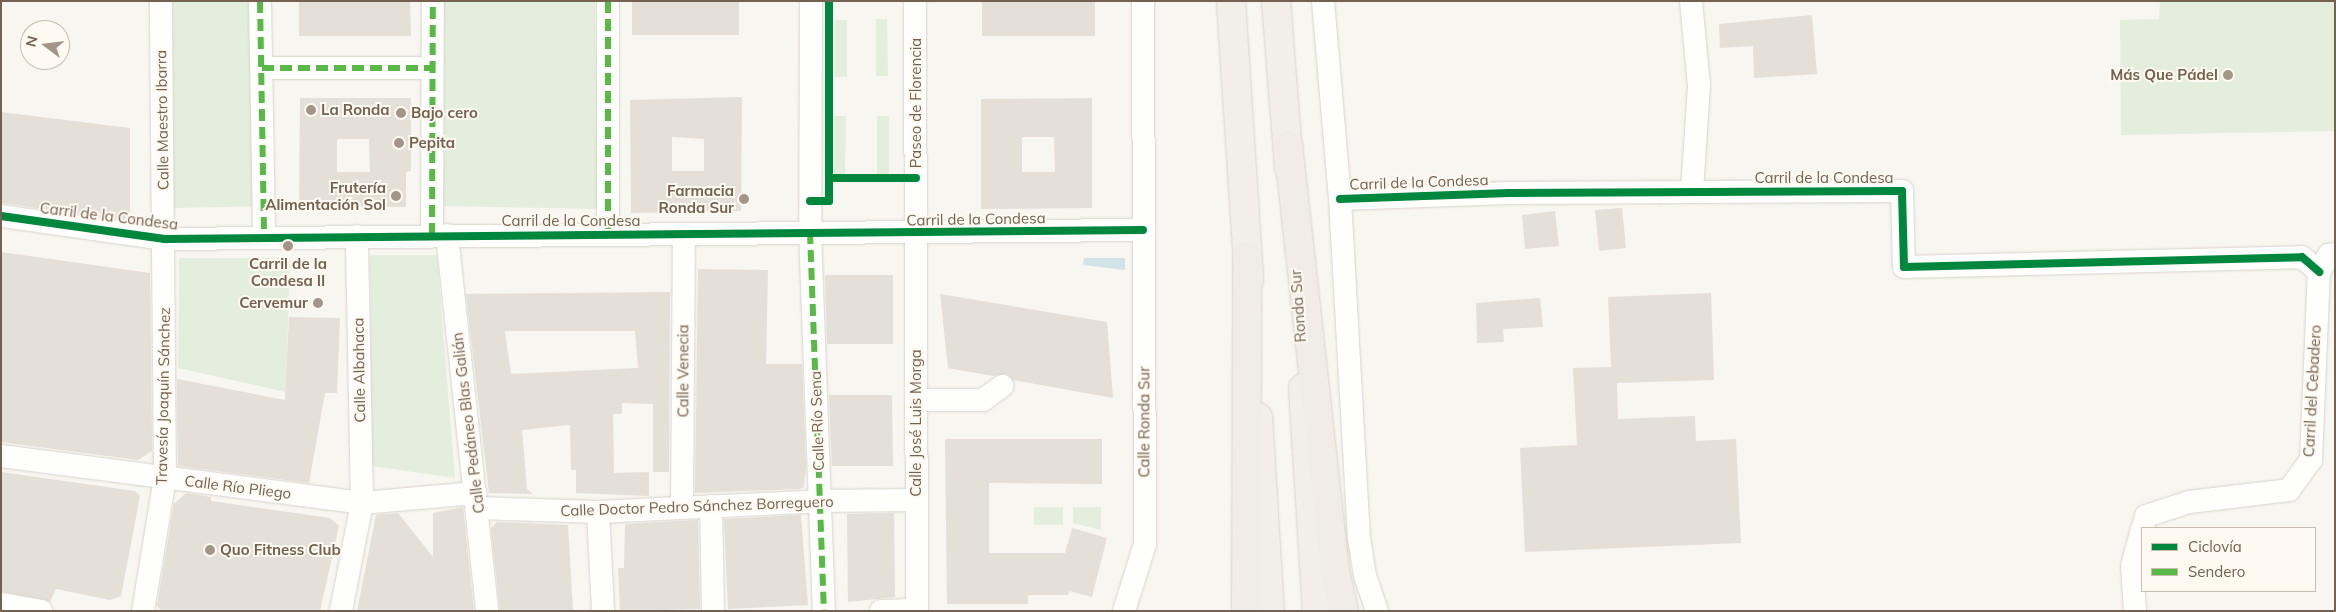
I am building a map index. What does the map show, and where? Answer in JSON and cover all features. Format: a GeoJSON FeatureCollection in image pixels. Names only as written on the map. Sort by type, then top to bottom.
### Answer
{"type":"FeatureCollection","features":[{"type":"Feature","properties":{"kind":"highway"},"geometry":{"type":"LineString","coordinates":[[1288,145],[1335,572],[1344,611]]}},
{"type":"Feature","properties":{"kind":"highway"},"geometry":{"type":"LineString","coordinates":[[1246,611],[1249,542],[1247,255]]}},
{"type":"Feature","properties":{"kind":"main road"},"geometry":{"type":"LineString","coordinates":[[1231,1],[1270,611]]}},
{"type":"Feature","properties":{"kind":"main road","name":"Ronda Sur"},"geometry":{"type":"LineString","coordinates":[[1276,1],[1288,145],[1317,611]]}},
{"type":"Feature","properties":{"kind":"street","name":"Calle Maestro Ibarra"},"geometry":{"type":"LineString","coordinates":[[160,1],[164,240]]}},
{"type":"Feature","properties":{"kind":"street"},"geometry":{"type":"LineString","coordinates":[[260,1],[264,238]]}},
{"type":"Feature","properties":{"kind":"street","name":"Calle Pedáneo Blas Galián"},"geometry":{"type":"LineString","coordinates":[[432,1],[432,68],[439,235],[477,501],[487,611]]}},
{"type":"Feature","properties":{"kind":"street"},"geometry":{"type":"LineString","coordinates":[[608,1],[608,235]]}},
{"type":"Feature","properties":{"kind":"street"},"geometry":{"type":"LineString","coordinates":[[810,232],[811,1]]}},
{"type":"Feature","properties":{"kind":"street","name":"Paseo de Florencia"},"geometry":{"type":"LineString","coordinates":[[915,1],[916,235]]}},
{"type":"Feature","properties":{"kind":"street","name":"Calle Ronda Sur"},"geometry":{"type":"LineString","coordinates":[[1124,611],[1145,544],[1143,1]]}},
{"type":"Feature","properties":{"kind":"street"},"geometry":{"type":"LineString","coordinates":[[1323,1],[1340,199],[1359,538],[1365,576],[1377,611]]}},
{"type":"Feature","properties":{"kind":"street"},"geometry":{"type":"LineString","coordinates":[[1691,1],[1699,86],[1692,191]]}},
{"type":"Feature","properties":{"kind":"street"},"geometry":{"type":"LineString","coordinates":[[262,68],[432,68]]}},
{"type":"Feature","properties":{"kind":"street","name":"Carril de la Condesa"},"geometry":{"type":"LineString","coordinates":[[1340,199],[1692,191],[1902,191],[1904,267],[2302,256],[2319,272]]}},
{"type":"Feature","properties":{"kind":"street","name":"Carril de la Condesa"},"geometry":{"type":"LineString","coordinates":[[1,216],[164,240],[356,236],[810,232],[916,235],[1143,230]]}},
{"type":"Feature","properties":{"kind":"street","name":"Calle Río Sena"},"geometry":{"type":"LineString","coordinates":[[810,232],[824,611]]}},
{"type":"Feature","properties":{"kind":"street","name":"Calle Venecia"},"geometry":{"type":"LineString","coordinates":[[682,508],[684,234]]}},
{"type":"Feature","properties":{"kind":"street","name":"Calle José Luis Morga"},"geometry":{"type":"LineString","coordinates":[[916,235],[917,610]]}},
{"type":"Feature","properties":{"kind":"street","name":"Calle Albahaca"},"geometry":{"type":"LineString","coordinates":[[341,611],[362,503],[356,236]]}},
{"type":"Feature","properties":{"kind":"street","name":"Travesía Joaquín Sánchez"},"geometry":{"type":"LineString","coordinates":[[143,611],[165,478],[164,240]]}},
{"type":"Feature","properties":{"kind":"street"},"geometry":{"type":"LineString","coordinates":[[2319,272],[2329,255],[2335,254]]}},
{"type":"Feature","properties":{"kind":"street","name":"Carril del Cebadero"},"geometry":{"type":"LineString","coordinates":[[2143,527],[2146,516],[2189,502],[2289,490],[2311,460],[2319,272]]}},
{"type":"Feature","properties":{"kind":"street"},"geometry":{"type":"LineString","coordinates":[[916,400],[983,400],[1002,386]]}},
{"type":"Feature","properties":{"kind":"street","name":"Calle Río Pliego"},"geometry":{"type":"LineString","coordinates":[[1,456],[362,503],[477,501]]}},
{"type":"Feature","properties":{"kind":"street","name":"Calle Doctor Pedro Sánchez Borreguero"},"geometry":{"type":"LineString","coordinates":[[477,501],[598,512],[820,501],[916,500]]}},
{"type":"Feature","properties":{"kind":"street"},"geometry":{"type":"LineString","coordinates":[[711,506],[713,611]]}},
{"type":"Feature","properties":{"kind":"street"},"geometry":{"type":"LineString","coordinates":[[598,512],[603,611]]}},
{"type":"Feature","properties":{"kind":"street","name":"Carril del Cebadero"},"geometry":{"type":"LineString","coordinates":[[2135,611],[2132,566],[2141,533]]}},
{"type":"Feature","properties":{"kind":"street"},"geometry":{"type":"LineString","coordinates":[[1,604],[41,611]]}},
{"type":"Feature","properties":{"kind":"street"},"geometry":{"type":"LineString","coordinates":[[881,611],[917,610]]}},
{"type":"Feature","properties":{"kind":"green space"},"geometry":{"type":"Polygon","coordinates":[[[173,1],[267,1],[272,206],[172,208],[173,1]]]}},
{"type":"Feature","properties":{"kind":"green space"},"geometry":{"type":"Polygon","coordinates":[[[442,1],[595,1],[598,209],[442,206],[442,1]]]}},
{"type":"Feature","properties":{"kind":"green space","name":"Más Que Pádel"},"geometry":{"type":"Polygon","coordinates":[[[2160,1],[2335,1],[2335,131],[2121,135],[2120,20],[2159,19],[2160,1]]]}},
{"type":"Feature","properties":{"kind":"green space"},"geometry":{"type":"Polygon","coordinates":[[[876,19],[887,19],[888,76],[876,76],[876,19]]]}},
{"type":"Feature","properties":{"kind":"green space"},"geometry":{"type":"Polygon","coordinates":[[[835,20],[847,20],[847,77],[835,77],[835,20]]]}},
{"type":"Feature","properties":{"kind":"green space"},"geometry":{"type":"Polygon","coordinates":[[[834,116],[846,116],[845,174],[834,174],[834,116]]]}},
{"type":"Feature","properties":{"kind":"green space"},"geometry":{"type":"Polygon","coordinates":[[[877,116],[889,116],[889,174],[877,174],[877,116]]]}},
{"type":"Feature","properties":{"kind":"green space"},"geometry":{"type":"Polygon","coordinates":[[[370,255],[437,255],[455,478],[372,466],[370,255]]]}},
{"type":"Feature","properties":{"kind":"green space"},"geometry":{"type":"Polygon","coordinates":[[[179,258],[290,258],[286,392],[178,368],[179,258]]]}},
{"type":"Feature","properties":{"kind":"green space"},"geometry":{"type":"Polygon","coordinates":[[[1034,507],[1063,507],[1063,525],[1034,525],[1034,507]]]}},
{"type":"Feature","properties":{"kind":"green space"},"geometry":{"type":"Polygon","coordinates":[[[1073,507],[1101,507],[1101,530],[1073,523],[1073,507]]]}},
{"type":"Feature","properties":{"kind":"shaded area"},"geometry":{"type":"Polygon","coordinates":[[[1084,258],[1125,258],[1125,270],[1083,265],[1084,258]]]}},
{"type":"Feature","properties":{"kind":"building"},"geometry":{"type":"Polygon","coordinates":[[[299,1],[410,1],[411,36],[299,36],[299,1]]]}},
{"type":"Feature","properties":{"kind":"building"},"geometry":{"type":"Polygon","coordinates":[[[632,1],[739,1],[739,35],[632,35],[632,1]]]}},
{"type":"Feature","properties":{"kind":"building"},"geometry":{"type":"Polygon","coordinates":[[[982,1],[1095,1],[1095,36],[982,36],[982,1]]]}},
{"type":"Feature","properties":{"kind":"building"},"geometry":{"type":"Polygon","coordinates":[[[1812,15],[1817,74],[1754,78],[1753,46],[1720,48],[1719,24],[1812,15]]]}},
{"type":"Feature","properties":{"kind":"building"},"geometry":{"type":"Polygon","coordinates":[[[742,97],[741,211],[631,213],[630,100],[742,97]],[[672,137],[672,171],[704,171],[704,139],[672,137]]]}},
{"type":"Feature","properties":{"kind":"building"},"geometry":{"type":"Polygon","coordinates":[[[300,98],[411,98],[411,171],[406,172],[406,207],[299,207],[300,98]],[[337,139],[337,172],[370,172],[369,139],[337,139]]]}},
{"type":"Feature","properties":{"kind":"building"},"geometry":{"type":"Polygon","coordinates":[[[1092,98],[1092,208],[981,209],[981,99],[1092,98]],[[1022,137],[1022,172],[1055,172],[1054,137],[1022,137]]]}},
{"type":"Feature","properties":{"kind":"building"},"geometry":{"type":"Polygon","coordinates":[[[1,112],[130,128],[130,214],[124,220],[1,203],[1,112]]]}},
{"type":"Feature","properties":{"kind":"building"},"geometry":{"type":"Polygon","coordinates":[[[1622,208],[1626,248],[1599,251],[1595,210],[1622,208]]]}},
{"type":"Feature","properties":{"kind":"building"},"geometry":{"type":"Polygon","coordinates":[[[1555,211],[1559,246],[1525,249],[1522,215],[1555,211]]]}},
{"type":"Feature","properties":{"kind":"building"},"geometry":{"type":"Polygon","coordinates":[[[1,252],[150,273],[152,451],[138,460],[1,442],[1,252]]]}},
{"type":"Feature","properties":{"kind":"building"},"geometry":{"type":"Polygon","coordinates":[[[698,269],[768,270],[766,364],[802,364],[806,466],[804,487],[799,489],[695,493],[698,269]]]}},
{"type":"Feature","properties":{"kind":"building"},"geometry":{"type":"Polygon","coordinates":[[[825,275],[893,275],[893,344],[827,344],[825,275]]]}},
{"type":"Feature","properties":{"kind":"building"},"geometry":{"type":"Polygon","coordinates":[[[670,292],[669,472],[653,472],[653,404],[622,403],[622,414],[613,414],[614,473],[649,472],[649,496],[576,493],[576,470],[571,470],[570,425],[522,430],[527,489],[533,494],[489,493],[466,294],[670,292]],[[505,331],[511,374],[638,368],[635,331],[505,331]]]}},
{"type":"Feature","properties":{"kind":"building"},"geometry":{"type":"Polygon","coordinates":[[[1711,293],[1714,380],[1617,383],[1618,419],[1695,416],[1696,441],[1736,439],[1741,543],[1525,552],[1520,448],[1577,445],[1573,368],[1611,367],[1608,297],[1711,293]]]}},
{"type":"Feature","properties":{"kind":"building"},"geometry":{"type":"Polygon","coordinates":[[[940,294],[1107,322],[1113,398],[1013,380],[1007,374],[993,376],[948,368],[940,294]]]}},
{"type":"Feature","properties":{"kind":"building"},"geometry":{"type":"Polygon","coordinates":[[[1540,298],[1543,327],[1503,329],[1504,342],[1477,343],[1476,303],[1540,298]]]}},
{"type":"Feature","properties":{"kind":"building"},"geometry":{"type":"Polygon","coordinates":[[[289,317],[340,318],[337,393],[325,393],[309,483],[178,466],[177,379],[285,400],[289,317]]]}},
{"type":"Feature","properties":{"kind":"building"},"geometry":{"type":"Polygon","coordinates":[[[829,395],[892,395],[893,466],[832,466],[829,395]]]}},
{"type":"Feature","properties":{"kind":"building"},"geometry":{"type":"Polygon","coordinates":[[[945,439],[1102,439],[1102,484],[989,483],[989,553],[1065,553],[1072,528],[1107,538],[1092,597],[1069,591],[1068,595],[1028,595],[1028,604],[947,604],[945,439]]]}},
{"type":"Feature","properties":{"kind":"building"},"geometry":{"type":"Polygon","coordinates":[[[1,472],[135,491],[140,496],[121,596],[110,600],[56,589],[50,602],[1,591],[1,472]]]}},
{"type":"Feature","properties":{"kind":"building"},"geometry":{"type":"Polygon","coordinates":[[[186,493],[211,497],[211,501],[330,518],[339,526],[320,611],[161,611],[157,606],[174,504],[186,493]]]}},
{"type":"Feature","properties":{"kind":"building"},"geometry":{"type":"Polygon","coordinates":[[[463,507],[474,611],[357,611],[376,515],[398,513],[433,557],[433,513],[463,507]]]}},
{"type":"Feature","properties":{"kind":"building"},"geometry":{"type":"Polygon","coordinates":[[[894,513],[895,597],[848,602],[847,514],[894,513]]]}},
{"type":"Feature","properties":{"kind":"building"},"geometry":{"type":"Polygon","coordinates":[[[801,515],[808,605],[728,609],[724,519],[801,515]]]}},
{"type":"Feature","properties":{"kind":"building"},"geometry":{"type":"Polygon","coordinates":[[[698,520],[700,609],[620,611],[618,568],[624,568],[625,524],[698,520]]]}},
{"type":"Feature","properties":{"kind":"building"},"geometry":{"type":"Polygon","coordinates":[[[497,522],[568,525],[573,611],[500,611],[491,528],[497,522]]]}},
{"type":"Feature","properties":{"kind":"marked path"},"geometry":{"type":"LineString","coordinates":[[260,1],[264,238]]}},
{"type":"Feature","properties":{"kind":"marked path"},"geometry":{"type":"LineString","coordinates":[[432,235],[433,1]]}},
{"type":"Feature","properties":{"kind":"marked path"},"geometry":{"type":"LineString","coordinates":[[608,1],[608,235]]}},
{"type":"Feature","properties":{"kind":"marked path"},"geometry":{"type":"LineString","coordinates":[[262,68],[432,68]]}},
{"type":"Feature","properties":{"kind":"marked path"},"geometry":{"type":"LineString","coordinates":[[810,232],[824,611]]}},
{"type":"Feature","properties":{"kind":"cycle path"},"geometry":{"type":"LineString","coordinates":[[810,201],[829,201],[829,1]]}},
{"type":"Feature","properties":{"kind":"cycle path"},"geometry":{"type":"LineString","coordinates":[[829,178],[916,178]]}},
{"type":"Feature","properties":{"kind":"cycle path"},"geometry":{"type":"LineString","coordinates":[[1340,199],[1509,193],[1902,191],[1904,267],[2302,257],[2319,272]]}},
{"type":"Feature","properties":{"kind":"cycle path"},"geometry":{"type":"LineString","coordinates":[[1,216],[164,239],[1143,230]]}},
{"type":"Feature","properties":{"kind":"place","name":"Más Que Pádel"},"geometry":{"type":"Point","coordinates":[2228,75]}},
{"type":"Feature","properties":{"kind":"place","name":"La Ronda"},"geometry":{"type":"Point","coordinates":[311,110]}},
{"type":"Feature","properties":{"kind":"place","name":"Bajo cero"},"geometry":{"type":"Point","coordinates":[401,113]}},
{"type":"Feature","properties":{"kind":"place","name":"Pepita"},"geometry":{"type":"Point","coordinates":[399,143]}},
{"type":"Feature","properties":{"kind":"place","name":"Frutería Alimentación Sol"},"geometry":{"type":"Point","coordinates":[396,196]}},
{"type":"Feature","properties":{"kind":"place","name":"Farmacia Ronda Sur"},"geometry":{"type":"Point","coordinates":[744,199]}},
{"type":"Feature","properties":{"kind":"place","name":"Carril de la Condesa II"},"geometry":{"type":"Point","coordinates":[288,246]}},
{"type":"Feature","properties":{"kind":"place","name":"Cervemur"},"geometry":{"type":"Point","coordinates":[318,303]}},
{"type":"Feature","properties":{"kind":"place","name":"Quo Fitness Club"},"geometry":{"type":"Point","coordinates":[210,550]}}]}
